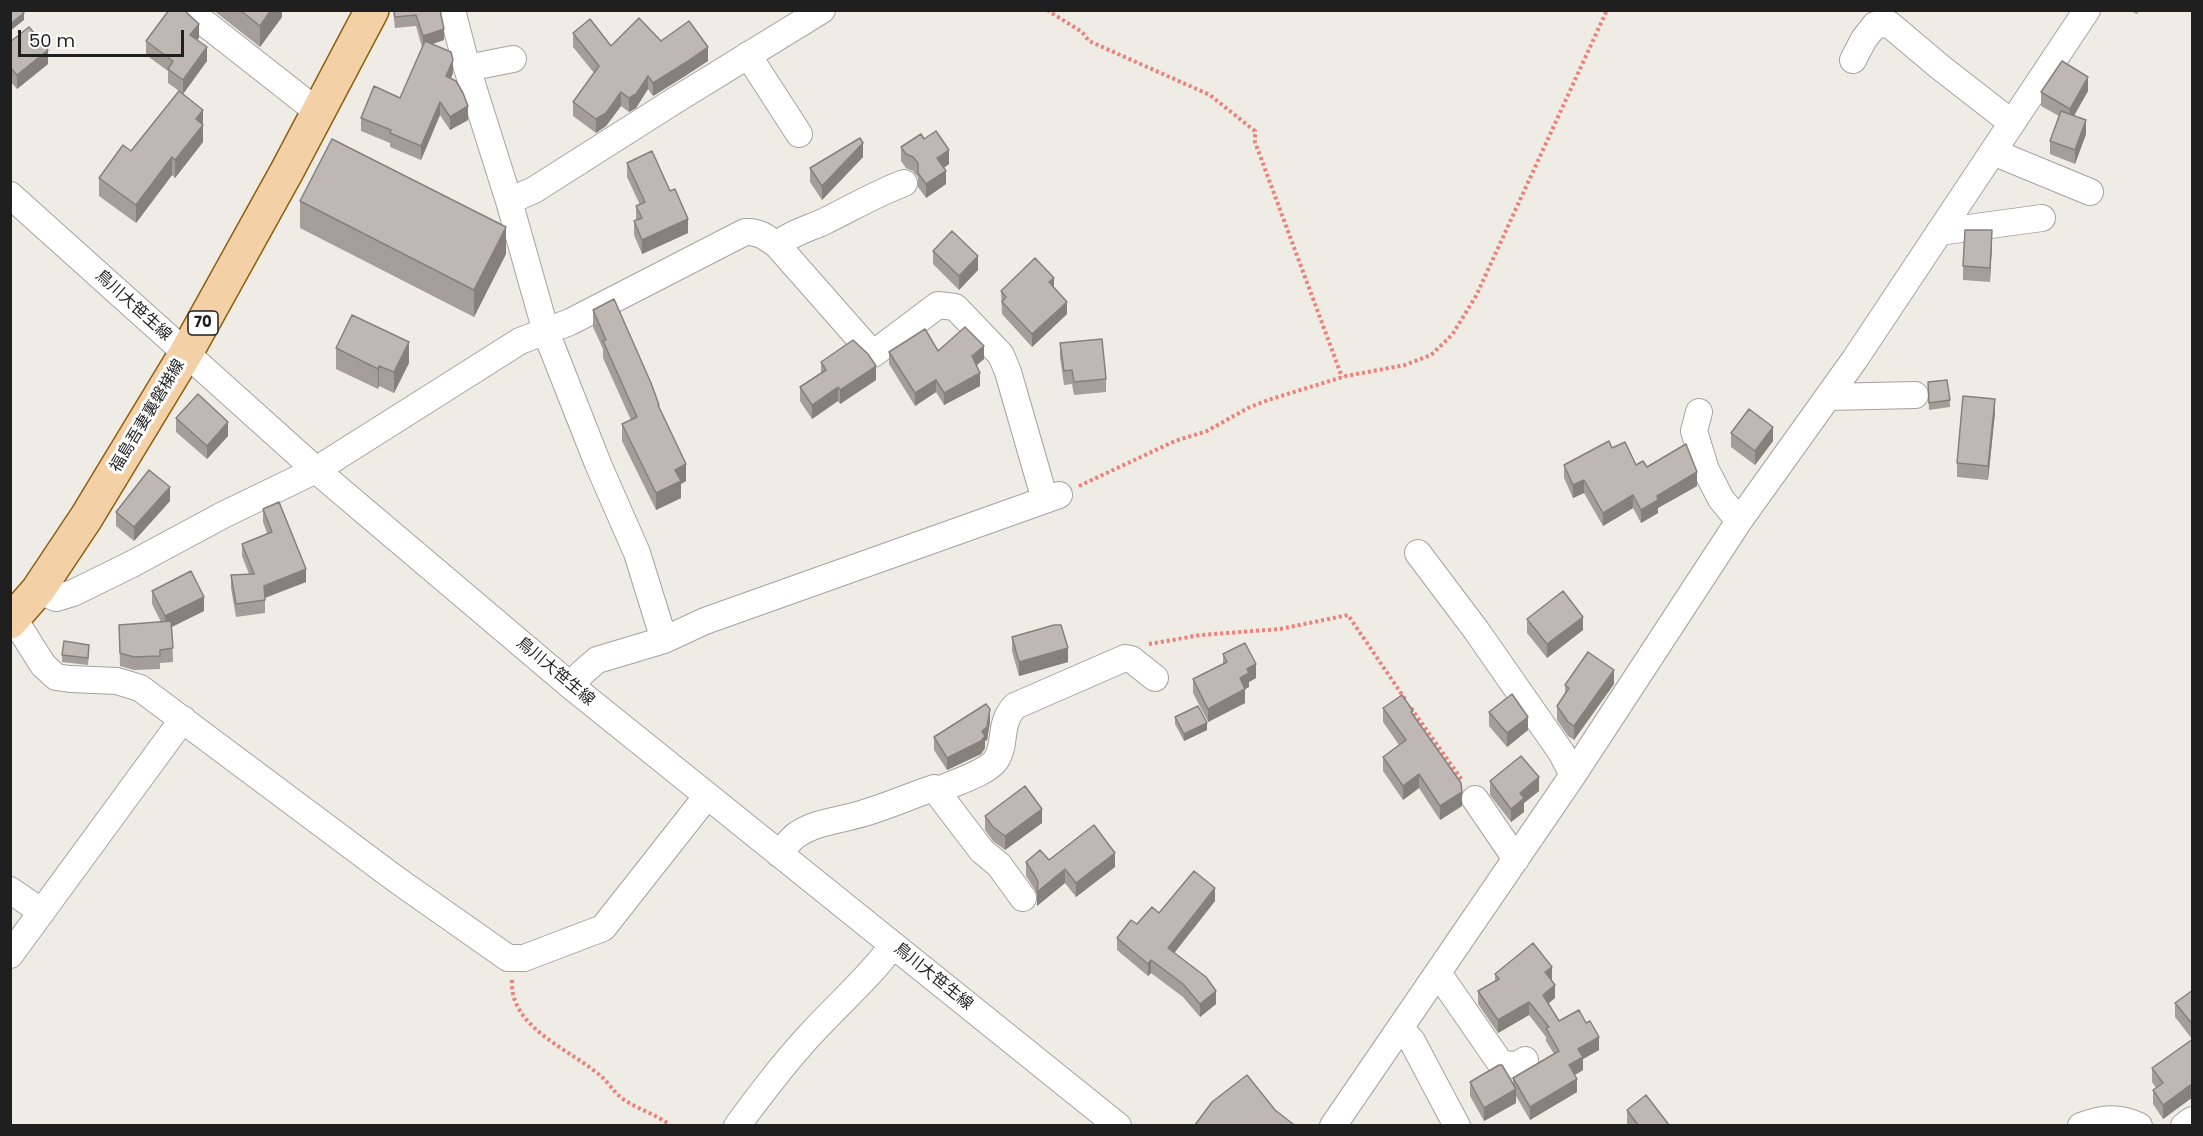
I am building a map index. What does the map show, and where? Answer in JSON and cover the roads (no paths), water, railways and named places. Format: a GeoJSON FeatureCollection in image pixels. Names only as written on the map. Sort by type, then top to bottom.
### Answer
{"type":"FeatureCollection","features":[{"type":"Feature","properties":{"kind":"main road","name":"福島吾妻裏磐梯線"},"geometry":{"type":"LineString","coordinates":[[12,620],[38,590],[86,518],[186,353],[372,10]]}},
{"type":"Feature","properties":{"kind":"street"},"geometry":{"type":"LineString","coordinates":[[188,10],[318,112]]}},
{"type":"Feature","properties":{"kind":"street"},"geometry":{"type":"LineString","coordinates":[[452,10],[467,68],[509,201],[546,332],[598,464],[637,553],[664,640]]}},
{"type":"Feature","properties":{"kind":"street"},"geometry":{"type":"LineString","coordinates":[[509,201],[534,190],[822,10]]}},
{"type":"Feature","properties":{"kind":"street"},"geometry":{"type":"LineString","coordinates":[[1332,1125],[1573,775],[1739,521],[1828,397],[2087,10]]}},
{"type":"Feature","properties":{"kind":"street"},"geometry":{"type":"LineString","coordinates":[[1854,60],[1864,39],[1875,25],[1889,24],[2012,123]]}},
{"type":"Feature","properties":{"kind":"street"},"geometry":{"type":"LineString","coordinates":[[748,55],[799,134]]}},
{"type":"Feature","properties":{"kind":"street"},"geometry":{"type":"LineString","coordinates":[[467,68],[513,59]]}},
{"type":"Feature","properties":{"kind":"street"},"geometry":{"type":"LineString","coordinates":[[1993,152],[2090,192]]}},
{"type":"Feature","properties":{"kind":"street"},"geometry":{"type":"LineString","coordinates":[[777,245],[784,239],[903,183]]}},
{"type":"Feature","properties":{"kind":"street","name":"鳥川大笹生線"},"geometry":{"type":"LineString","coordinates":[[10,195],[315,470],[571,686],[1118,1125]]}},
{"type":"Feature","properties":{"kind":"street"},"geometry":{"type":"LineString","coordinates":[[1940,232],[2042,218]]}},
{"type":"Feature","properties":{"kind":"street"},"geometry":{"type":"LineString","coordinates":[[38,590],[56,598],[73,593],[315,470],[520,341],[570,322],[745,232],[754,231],[777,245],[873,354],[938,305],[955,307],[1001,355],[1052,497],[705,621],[664,640],[597,660],[571,686]]}},
{"type":"Feature","properties":{"kind":"street"},"geometry":{"type":"LineString","coordinates":[[1828,397],[1915,395]]}},
{"type":"Feature","properties":{"kind":"street"},"geometry":{"type":"LineString","coordinates":[[1699,412],[1694,431],[1706,470],[1721,499],[1739,521]]}},
{"type":"Feature","properties":{"kind":"street"},"geometry":{"type":"LineString","coordinates":[[1418,553],[1476,630],[1561,752],[1573,775]]}},
{"type":"Feature","properties":{"kind":"street"},"geometry":{"type":"LineString","coordinates":[[12,620],[43,665],[56,676],[70,680],[117,681],[130,684],[152,696],[397,880],[508,958],[517,959],[603,928],[707,796]]}},
{"type":"Feature","properties":{"kind":"street"},"geometry":{"type":"LineString","coordinates":[[936,791],[991,765],[998,754],[1005,721],[1015,706],[1125,658],[1131,659],[1155,678]]}},
{"type":"Feature","properties":{"kind":"street"},"geometry":{"type":"LineString","coordinates":[[10,955],[183,719]]}},
{"type":"Feature","properties":{"kind":"street"},"geometry":{"type":"LineString","coordinates":[[779,854],[792,839],[804,831],[835,819],[863,814],[934,788],[982,851],[999,865],[1023,898]]}},
{"type":"Feature","properties":{"kind":"street"},"geometry":{"type":"LineString","coordinates":[[1475,799],[1516,859]]}},
{"type":"Feature","properties":{"kind":"street"},"geometry":{"type":"LineString","coordinates":[[10,890],[42,912]]}},
{"type":"Feature","properties":{"kind":"street"},"geometry":{"type":"LineString","coordinates":[[737,1125],[808,1037],[874,970],[893,945]]}},
{"type":"Feature","properties":{"kind":"street"},"geometry":{"type":"LineString","coordinates":[[1438,973],[1501,1064],[1517,1065],[1525,1060]]}},
{"type":"Feature","properties":{"kind":"street"},"geometry":{"type":"LineString","coordinates":[[1400,1028],[1412,1041],[1457,1125]]}},
{"type":"Feature","properties":{"kind":"street"},"geometry":{"type":"LineString","coordinates":[[2081,1125],[2110,1118],[2124,1119],[2139,1125]]}},
{"type":"Feature","properties":{"kind":"street"},"geometry":{"type":"LineString","coordinates":[[2184,1125],[2193,1120]]}}]}
